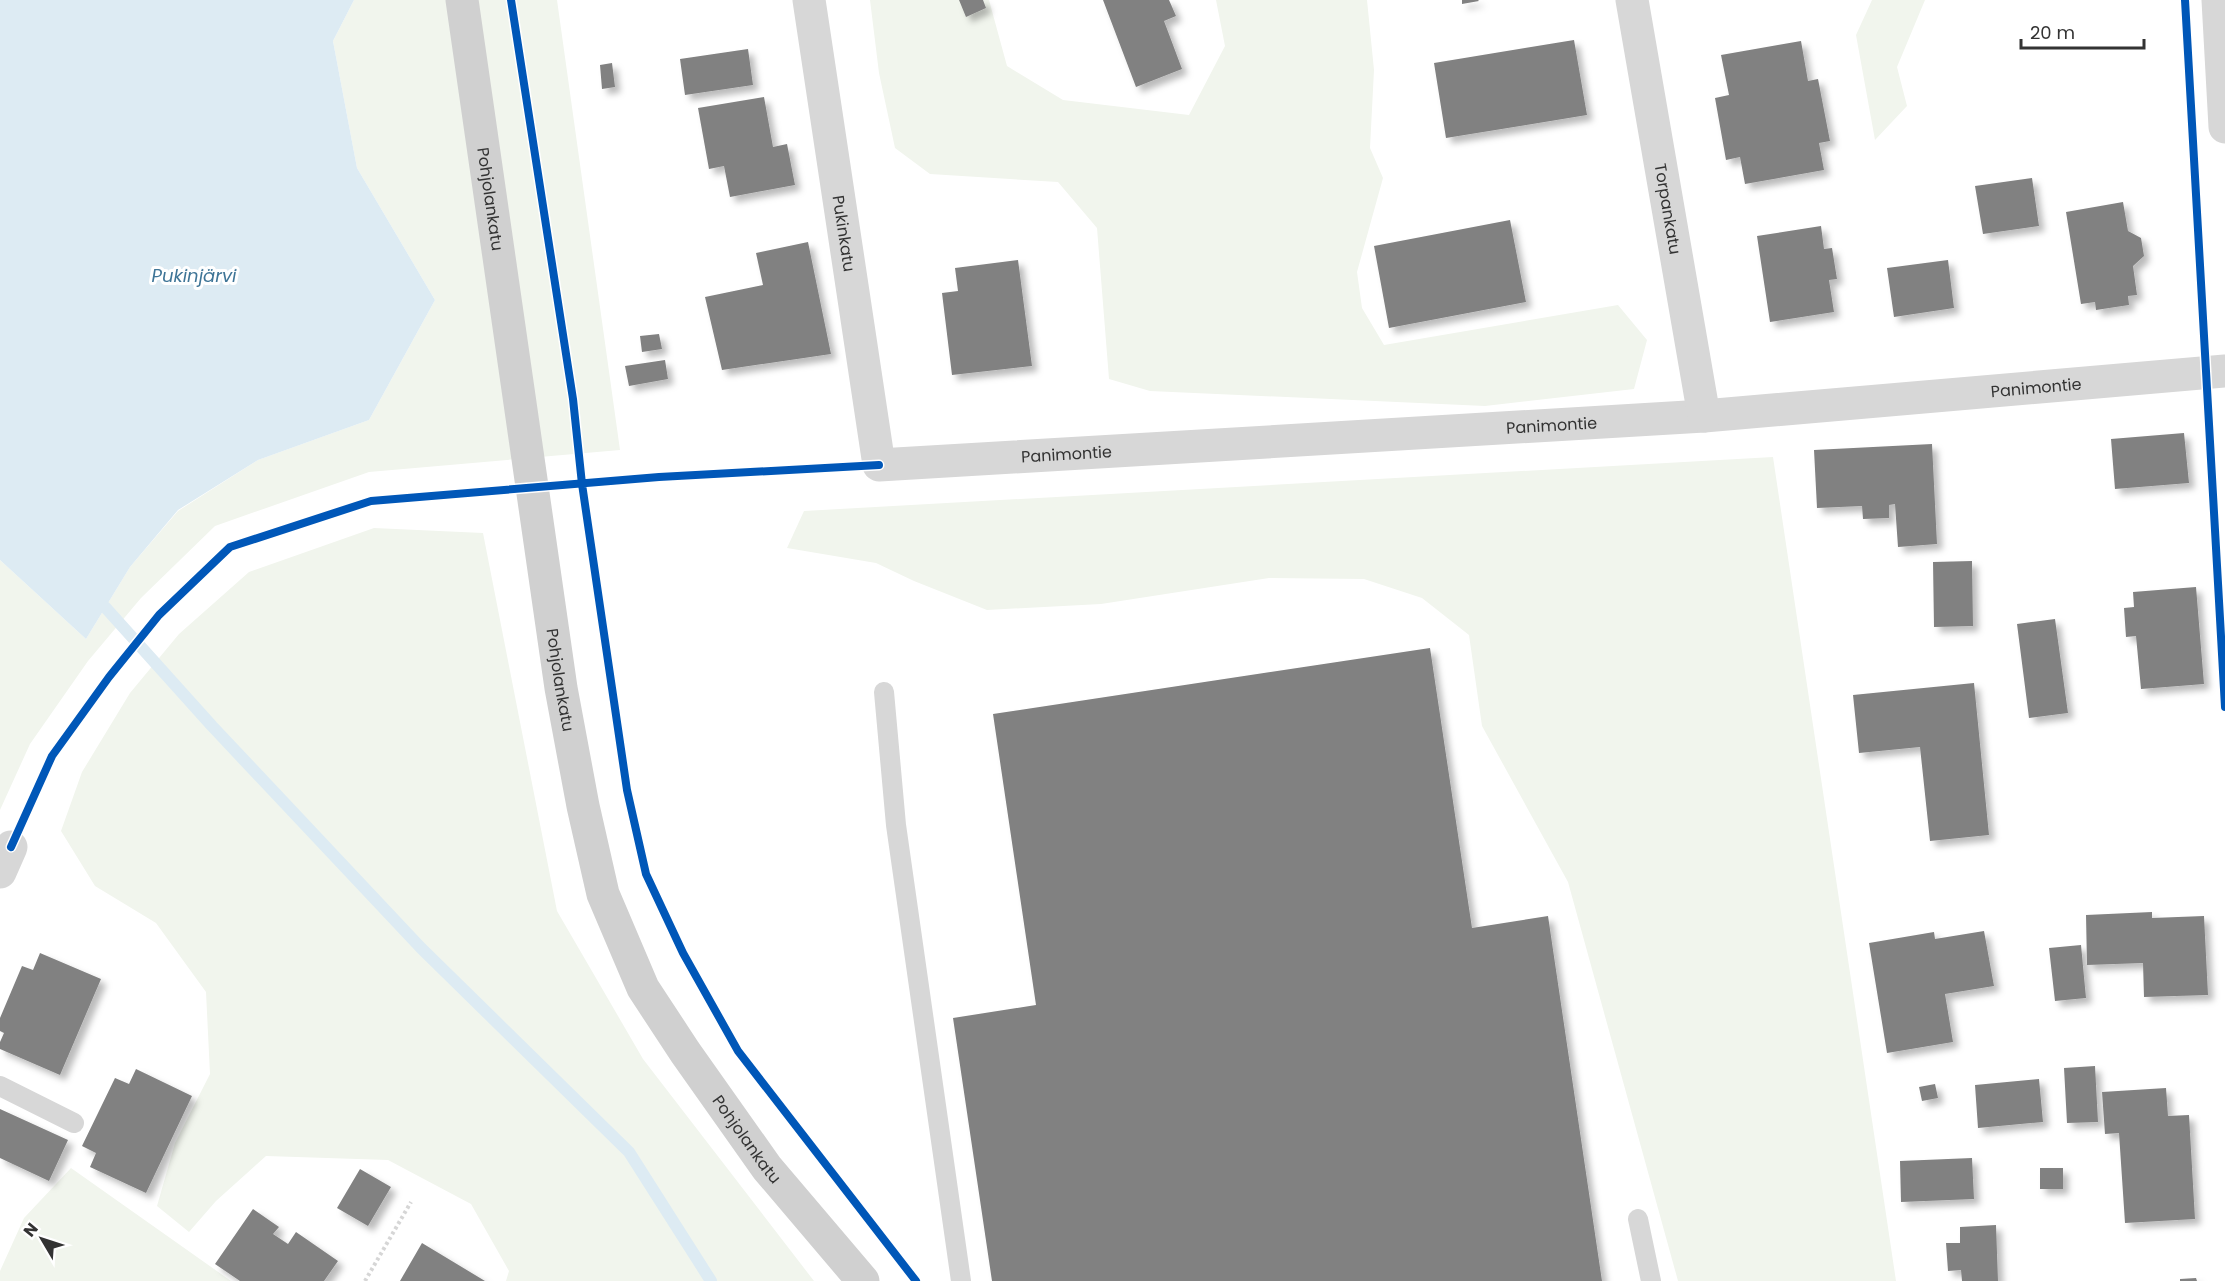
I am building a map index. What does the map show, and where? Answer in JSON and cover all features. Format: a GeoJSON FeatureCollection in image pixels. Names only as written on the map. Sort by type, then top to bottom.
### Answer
{"type":"FeatureCollection","features":[{"type":"Feature","properties":{"kind":"main road","name":"Pohjolankatu"},"geometry":{"type":"LineString","coordinates":[[462,0],[561,688],[583,807],[603,894],[643,988],[685,1052],[767,1168],[863,1281]]}},
{"type":"Feature","properties":{"kind":"street","name":"Pukinkatu"},"geometry":{"type":"LineString","coordinates":[[809,0],[879,465]]}},
{"type":"Feature","properties":{"kind":"street","name":"Torpankatu"},"geometry":{"type":"LineString","coordinates":[[1632,0],[1704,416]]}},
{"type":"Feature","properties":{"kind":"street"},"geometry":{"type":"LineString","coordinates":[[2217,0],[2225,127]]}},
{"type":"Feature","properties":{"kind":"street","name":"Panimontie"},"geometry":{"type":"LineString","coordinates":[[879,465],[1704,416],[2225,371]]}},
{"type":"Feature","properties":{"kind":"lane"},"geometry":{"type":"LineString","coordinates":[[884,692],[896,825],[961,1281]]}},
{"type":"Feature","properties":{"kind":"lane"},"geometry":{"type":"LineString","coordinates":[[0,1086],[74,1123]]}},
{"type":"Feature","properties":{"kind":"lane"},"geometry":{"type":"LineString","coordinates":[[1638,1219],[1651,1281]]}},
{"type":"Feature","properties":{"kind":"path"},"geometry":{"type":"LineString","coordinates":[[365,1281],[411,1202]]}},
{"type":"Feature","properties":{"kind":"shaded area"},"geometry":{"type":"Polygon","coordinates":[[[354,0],[557,0],[620,450],[369,472],[215,526],[141,598],[88,661],[30,744],[0,810],[0,560],[86,639],[130,567],[178,511],[258,460],[369,420],[435,300],[357,168],[333,41],[354,0]]]}},
{"type":"Feature","properties":{"kind":"shaded area"},"geometry":{"type":"Polygon","coordinates":[[[870,0],[989,0],[1007,66],[1063,100],[1189,115],[1225,46],[1216,0],[1367,0],[1374,70],[1370,148],[1383,178],[1357,272],[1362,308],[1384,345],[1618,305],[1647,340],[1634,389],[1485,406],[1150,391],[1109,379],[1097,228],[1058,182],[930,174],[895,148],[879,73],[870,0]]]}},
{"type":"Feature","properties":{"kind":"shaded area"},"geometry":{"type":"Polygon","coordinates":[[[1872,0],[1925,0],[1897,67],[1907,106],[1875,140],[1856,35],[1872,0]]]}},
{"type":"Feature","properties":{"kind":"shaded area"},"geometry":{"type":"Polygon","coordinates":[[[1773,457],[1896,1281],[1678,1281],[1568,882],[1482,726],[1469,635],[1422,598],[1364,579],[1269,578],[1101,604],[987,610],[876,563],[787,548],[804,511],[1773,457]]]}},
{"type":"Feature","properties":{"kind":"shaded area"},"geometry":{"type":"Polygon","coordinates":[[[374,528],[483,533],[557,911],[643,1059],[814,1281],[506,1281],[509,1271],[471,1204],[388,1160],[266,1156],[216,1201],[189,1232],[157,1206],[175,1143],[210,1074],[206,992],[156,923],[95,886],[61,831],[82,772],[130,693],[179,634],[249,572],[374,528]]]}},
{"type":"Feature","properties":{"kind":"shaded area"},"geometry":{"type":"Polygon","coordinates":[[[71,1168],[231,1281],[0,1281],[0,1271],[24,1218],[71,1168]]]}},
{"type":"Feature","properties":{"kind":"water","name":"Pukinjärvi"},"geometry":{"type":"Polygon","coordinates":[[[0,0],[354,0],[333,41],[357,168],[435,300],[369,420],[258,460],[178,510],[130,567],[86,639],[0,560],[0,0]]]}},
{"type":"Feature","properties":{"kind":"building"},"geometry":{"type":"Polygon","coordinates":[[[959,0],[983,0],[986,8],[966,17],[959,0]]]}},
{"type":"Feature","properties":{"kind":"building"},"geometry":{"type":"Polygon","coordinates":[[[1103,0],[1169,0],[1176,16],[1164,21],[1182,69],[1136,87],[1103,0]]]}},
{"type":"Feature","properties":{"kind":"building"},"geometry":{"type":"Polygon","coordinates":[[[1462,0],[1478,0],[1479,1],[1462,4],[1462,0]]]}},
{"type":"Feature","properties":{"kind":"building"},"geometry":{"type":"Polygon","coordinates":[[[1574,40],[1587,115],[1446,138],[1434,63],[1574,40]]]}},
{"type":"Feature","properties":{"kind":"building"},"geometry":{"type":"Polygon","coordinates":[[[1801,41],[1808,81],[1818,79],[1830,141],[1819,143],[1824,170],[1745,184],[1740,157],[1726,160],[1715,98],[1729,95],[1721,55],[1801,41]]]}},
{"type":"Feature","properties":{"kind":"building"},"geometry":{"type":"Polygon","coordinates":[[[748,49],[753,85],[685,95],[680,59],[748,49]]]}},
{"type":"Feature","properties":{"kind":"building"},"geometry":{"type":"Polygon","coordinates":[[[612,63],[615,87],[602,89],[600,65],[612,63]]]}},
{"type":"Feature","properties":{"kind":"building"},"geometry":{"type":"Polygon","coordinates":[[[764,97],[773,147],[787,144],[795,185],[730,197],[724,166],[709,169],[698,108],[764,97]]]}},
{"type":"Feature","properties":{"kind":"building"},"geometry":{"type":"Polygon","coordinates":[[[2032,178],[2039,226],[1983,234],[1975,186],[2032,178]]]}},
{"type":"Feature","properties":{"kind":"building"},"geometry":{"type":"Polygon","coordinates":[[[2123,202],[2128,231],[2141,238],[2144,256],[2133,266],[2137,295],[2128,296],[2129,305],[2096,310],[2095,302],[2081,304],[2066,212],[2123,202]]]}},
{"type":"Feature","properties":{"kind":"building"},"geometry":{"type":"Polygon","coordinates":[[[1510,220],[1526,302],[1389,328],[1374,246],[1510,220]]]}},
{"type":"Feature","properties":{"kind":"building"},"geometry":{"type":"Polygon","coordinates":[[[1821,226],[1824,249],[1832,248],[1837,279],[1829,280],[1834,312],[1770,322],[1757,236],[1821,226]]]}},
{"type":"Feature","properties":{"kind":"building"},"geometry":{"type":"Polygon","coordinates":[[[808,242],[831,354],[722,370],[705,297],[763,285],[756,253],[808,242]]]}},
{"type":"Feature","properties":{"kind":"building"},"geometry":{"type":"Polygon","coordinates":[[[1018,260],[1032,366],[952,375],[942,293],[958,291],[955,268],[1018,260]]]}},
{"type":"Feature","properties":{"kind":"building"},"geometry":{"type":"Polygon","coordinates":[[[1948,260],[1954,308],[1894,317],[1887,268],[1948,260]]]}},
{"type":"Feature","properties":{"kind":"building"},"geometry":{"type":"Polygon","coordinates":[[[659,334],[662,349],[642,352],[640,336],[659,334]]]}},
{"type":"Feature","properties":{"kind":"building"},"geometry":{"type":"Polygon","coordinates":[[[665,360],[668,379],[629,386],[625,366],[665,360]]]}},
{"type":"Feature","properties":{"kind":"building"},"geometry":{"type":"Polygon","coordinates":[[[2184,433],[2189,483],[2115,489],[2111,439],[2184,433]]]}},
{"type":"Feature","properties":{"kind":"building"},"geometry":{"type":"Polygon","coordinates":[[[1932,444],[1937,544],[1898,547],[1895,504],[1889,505],[1889,518],[1863,519],[1862,506],[1817,508],[1814,450],[1932,444]]]}},
{"type":"Feature","properties":{"kind":"building"},"geometry":{"type":"Polygon","coordinates":[[[1972,561],[1973,626],[1934,627],[1933,562],[1972,561]]]}},
{"type":"Feature","properties":{"kind":"building"},"geometry":{"type":"Polygon","coordinates":[[[2196,587],[2204,684],[2141,689],[2136,636],[2126,637],[2124,608],[2134,607],[2133,592],[2196,587]]]}},
{"type":"Feature","properties":{"kind":"building"},"geometry":{"type":"Polygon","coordinates":[[[2055,619],[2068,713],[2029,718],[2017,624],[2055,619]]]}},
{"type":"Feature","properties":{"kind":"building"},"geometry":{"type":"Polygon","coordinates":[[[1430,648],[1472,928],[1548,916],[1602,1281],[992,1281],[953,1018],[1036,1005],[993,714],[1430,648]]]}},
{"type":"Feature","properties":{"kind":"building"},"geometry":{"type":"Polygon","coordinates":[[[1974,683],[1989,835],[1930,841],[1920,747],[1859,753],[1853,695],[1974,683]]]}},
{"type":"Feature","properties":{"kind":"building"},"geometry":{"type":"Polygon","coordinates":[[[2152,912],[2152,918],[2204,916],[2208,995],[2144,997],[2143,963],[2087,965],[2086,915],[2152,912]]]}},
{"type":"Feature","properties":{"kind":"building"},"geometry":{"type":"Polygon","coordinates":[[[1984,931],[1994,986],[1945,994],[1953,1042],[1887,1053],[1869,943],[1934,932],[1935,939],[1984,931]]]}},
{"type":"Feature","properties":{"kind":"building"},"geometry":{"type":"Polygon","coordinates":[[[2081,945],[2086,998],[2055,1001],[2049,948],[2081,945]]]}},
{"type":"Feature","properties":{"kind":"building"},"geometry":{"type":"Polygon","coordinates":[[[40,953],[101,979],[60,1075],[0,1049],[4,1033],[0,1031],[0,1018],[22,966],[33,970],[40,953]]]}},
{"type":"Feature","properties":{"kind":"building"},"geometry":{"type":"Polygon","coordinates":[[[2095,1066],[2098,1122],[2067,1123],[2064,1068],[2095,1066]]]}},
{"type":"Feature","properties":{"kind":"building"},"geometry":{"type":"Polygon","coordinates":[[[136,1069],[192,1096],[146,1193],[90,1167],[96,1153],[82,1146],[115,1078],[129,1084],[136,1069]]]}},
{"type":"Feature","properties":{"kind":"building"},"geometry":{"type":"Polygon","coordinates":[[[2039,1079],[2043,1122],[1978,1128],[1975,1085],[2039,1079]]]}},
{"type":"Feature","properties":{"kind":"building"},"geometry":{"type":"Polygon","coordinates":[[[1935,1084],[1938,1098],[1922,1101],[1919,1087],[1935,1084]]]}},
{"type":"Feature","properties":{"kind":"building"},"geometry":{"type":"Polygon","coordinates":[[[2166,1088],[2168,1116],[2189,1115],[2195,1219],[2125,1223],[2119,1133],[2105,1134],[2102,1092],[2166,1088]]]}},
{"type":"Feature","properties":{"kind":"building"},"geometry":{"type":"Polygon","coordinates":[[[0,1109],[68,1140],[49,1181],[0,1158],[0,1109]]]}},
{"type":"Feature","properties":{"kind":"building"},"geometry":{"type":"Polygon","coordinates":[[[1972,1158],[1974,1199],[1901,1202],[1900,1161],[1972,1158]]]}},
{"type":"Feature","properties":{"kind":"building"},"geometry":{"type":"Polygon","coordinates":[[[2040,1168],[2063,1168],[2063,1189],[2040,1189],[2040,1168]]]}},
{"type":"Feature","properties":{"kind":"building"},"geometry":{"type":"Polygon","coordinates":[[[360,1169],[391,1187],[368,1226],[337,1208],[360,1169]]]}},
{"type":"Feature","properties":{"kind":"building"},"geometry":{"type":"Polygon","coordinates":[[[253,1209],[279,1227],[273,1234],[288,1244],[296,1232],[338,1261],[324,1281],[240,1281],[215,1264],[253,1209]]]}},
{"type":"Feature","properties":{"kind":"building"},"geometry":{"type":"Polygon","coordinates":[[[1996,1225],[1998,1281],[1962,1281],[1961,1270],[1948,1271],[1946,1243],[1960,1243],[1960,1227],[1996,1225]]]}},
{"type":"Feature","properties":{"kind":"building"},"geometry":{"type":"Polygon","coordinates":[[[422,1243],[485,1281],[400,1281],[422,1243]]]}},
{"type":"Feature","properties":{"kind":"building"},"geometry":{"type":"Polygon","coordinates":[[[2196,1278],[2197,1281],[2180,1281],[2180,1279],[2196,1278]]]}},
{"type":"Feature","properties":{"kind":"waterway"},"geometry":{"type":"LineString","coordinates":[[105,607],[212,726],[421,948],[629,1152],[711,1281]]}},
{"type":"Feature","properties":{"kind":"cycle path"},"geometry":{"type":"LineString","coordinates":[[511,0],[573,399],[582,484],[627,790],[646,874],[683,953],[738,1051],[916,1281]]}},
{"type":"Feature","properties":{"kind":"cycle path"},"geometry":{"type":"LineString","coordinates":[[2185,0],[2225,707]]}},
{"type":"Feature","properties":{"kind":"cycle path"},"geometry":{"type":"LineString","coordinates":[[11,847],[52,756],[109,677],[159,615],[230,547],[371,501],[659,477],[879,465]]}}]}
